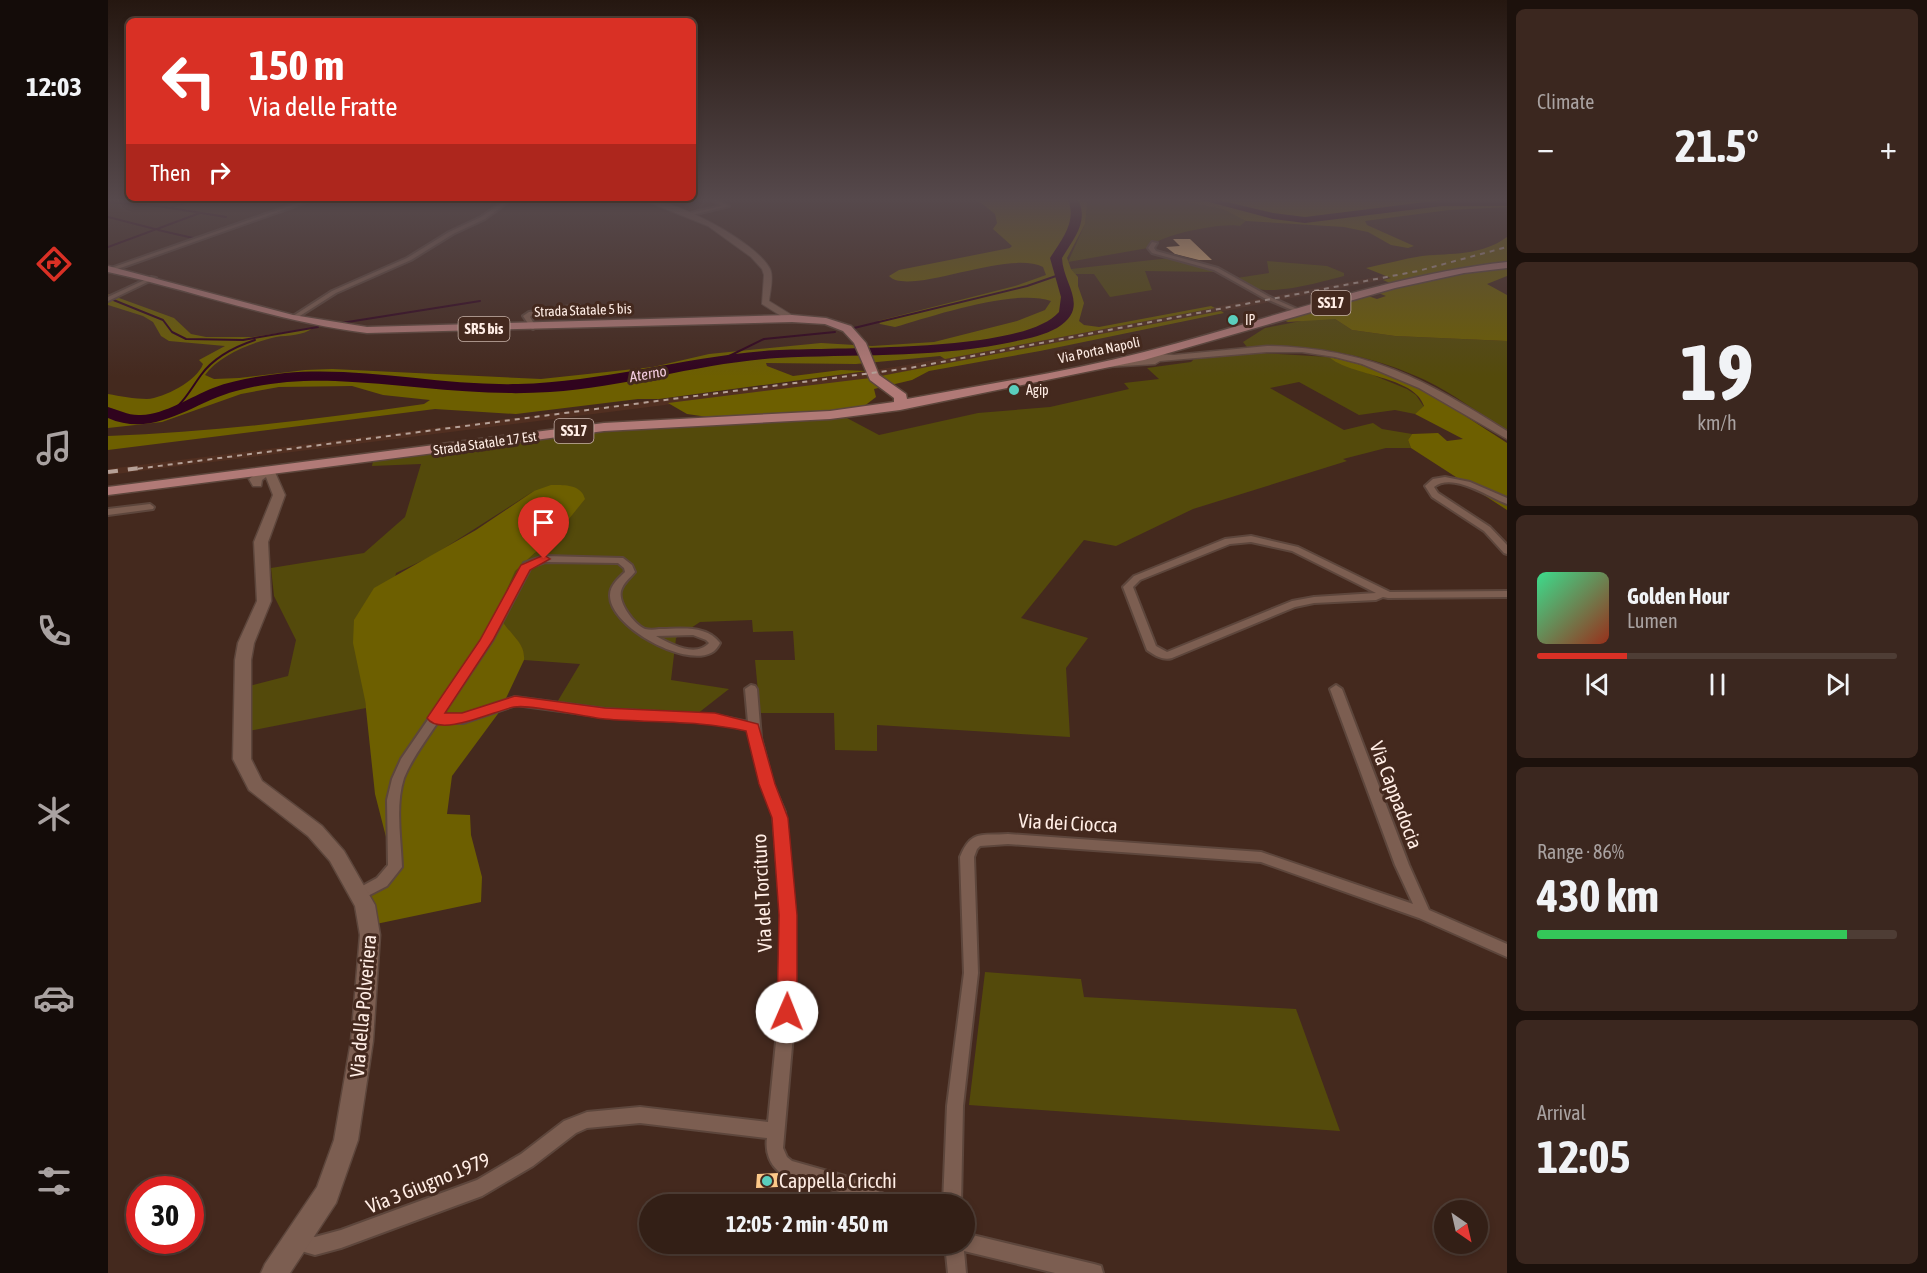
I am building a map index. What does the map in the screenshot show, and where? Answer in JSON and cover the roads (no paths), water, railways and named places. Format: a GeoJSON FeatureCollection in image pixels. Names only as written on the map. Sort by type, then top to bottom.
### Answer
{"type":"FeatureCollection","features":[{"type":"Feature","properties":{"kind":"main road","name":"Via Porta Napoli"},"geometry":{"type":"LineString","coordinates":[[898,399],[938,398],[1107,364],[1154,357],[1403,283],[1507,265]]}},
{"type":"Feature","properties":{"kind":"main road","name":"Strada Statale 5 bis"},"geometry":{"type":"LineString","coordinates":[[109,269],[153,278],[332,328],[366,332],[792,319],[838,325],[850,331],[860,342],[880,395]]}},
{"type":"Feature","properties":{"kind":"main road"},"geometry":{"type":"LineString","coordinates":[[1154,357],[1183,357],[1275,349],[1317,352],[1358,360],[1421,383],[1507,436]]}},
{"type":"Feature","properties":{"kind":"main road","name":"Strada Statale 5 bis"},"geometry":{"type":"LineString","coordinates":[[866,361],[878,381],[898,399]]}},
{"type":"Feature","properties":{"kind":"main road"},"geometry":{"type":"LineString","coordinates":[[855,413],[873,405],[880,395],[884,401],[898,399]]}},
{"type":"Feature","properties":{"kind":"main road","name":"Strada Statale 17 Est"},"geometry":{"type":"LineString","coordinates":[[108,491],[231,476],[268,481],[294,468],[612,426],[855,413],[898,399]]}},
{"type":"Feature","properties":{"kind":"main road","name":"Via della Polveriera"},"geometry":{"type":"LineString","coordinates":[[268,481],[279,496],[261,542],[264,601],[246,643],[243,660],[242,759],[255,785],[307,824],[329,846],[360,894],[368,915],[370,935],[362,1041],[346,1140],[327,1194],[297,1242],[274,1273]]}},
{"type":"Feature","properties":{"kind":"street"},"geometry":{"type":"LineString","coordinates":[[109,269],[140,258]]}},
{"type":"Feature","properties":{"kind":"street"},"geometry":{"type":"LineString","coordinates":[[293,318],[334,292],[410,258]]}},
{"type":"Feature","properties":{"kind":"street"},"geometry":{"type":"LineString","coordinates":[[756,258],[764,265],[768,274],[764,301],[792,319]]}},
{"type":"Feature","properties":{"kind":"street"},"geometry":{"type":"LineString","coordinates":[[1178,258],[1216,269],[1266,297],[1301,312]]}},
{"type":"Feature","properties":{"kind":"street"},"geometry":{"type":"LineString","coordinates":[[108,299],[153,278]]}},
{"type":"Feature","properties":{"kind":"street"},"geometry":{"type":"LineString","coordinates":[[533,327],[526,316],[529,314],[578,307]]}},
{"type":"Feature","properties":{"kind":"street"},"geometry":{"type":"LineString","coordinates":[[1507,501],[1453,480],[1436,480],[1429,486],[1441,499],[1487,529],[1507,551]]}},
{"type":"Feature","properties":{"kind":"street"},"geometry":{"type":"LineString","coordinates":[[108,512],[150,507]]}},
{"type":"Feature","properties":{"kind":"street"},"geometry":{"type":"LineString","coordinates":[[1382,593],[1377,597],[1314,600],[1292,604],[1168,656],[1156,652],[1149,644],[1128,587],[1137,578],[1220,544],[1251,539],[1295,549],[1382,593],[1399,595],[1507,594]]}},
{"type":"Feature","properties":{"kind":"street"},"geometry":{"type":"LineString","coordinates":[[360,894],[382,882],[395,867],[392,813],[398,779],[406,759],[487,640],[525,567],[535,561],[608,558],[626,564],[630,572],[616,588],[615,598],[620,609],[641,632],[684,652],[705,651],[715,643],[710,636],[700,633],[641,632]]}},
{"type":"Feature","properties":{"kind":"street","name":"Via del Torcituro"},"geometry":{"type":"LineString","coordinates":[[751,689],[753,728],[767,784],[779,812],[788,915],[787,1012],[782,1089],[775,1131],[777,1156],[788,1168],[845,1185],[864,1194]]}},
{"type":"Feature","properties":{"kind":"street","name":"Via Cappadocia"},"geometry":{"type":"LineString","coordinates":[[1336,689],[1398,855],[1424,914]]}},
{"type":"Feature","properties":{"kind":"street"},"geometry":{"type":"LineString","coordinates":[[435,718],[463,719],[515,701],[605,713],[715,718],[753,728]]}},
{"type":"Feature","properties":{"kind":"street","name":"Via dei Ciocca"},"geometry":{"type":"LineString","coordinates":[[952,1194],[954,1115],[971,973],[967,857],[974,843],[991,839],[1053,840],[1261,857],[1424,914],[1507,951]]}},
{"type":"Feature","properties":{"kind":"street","name":"Via 3 Giugno 1979"},"geometry":{"type":"LineString","coordinates":[[297,1242],[315,1246],[341,1239],[464,1194],[506,1173],[570,1127],[587,1120],[640,1116],[775,1131]]}},
{"type":"Feature","properties":{"kind":"street"},"geometry":{"type":"LineString","coordinates":[[975,1245],[1094,1273]]}},
{"type":"Feature","properties":{"kind":"street"},"geometry":{"type":"LineString","coordinates":[[955,1254],[957,1273]]}},
{"type":"Feature","properties":{"kind":"waterway","name":"Aterno"},"geometry":{"type":"LineString","coordinates":[[108,412],[124,419],[156,418],[235,386],[285,378],[352,377],[463,388],[535,388],[609,381],[728,358],[775,354],[910,350],[977,344],[1036,332],[1059,320],[1068,305],[1065,289],[1058,274],[1056,258]]}},
{"type":"Feature","properties":{"kind":"waterway"},"geometry":{"type":"LineString","coordinates":[[854,328],[1027,286],[1059,275]]}},
{"type":"Feature","properties":{"kind":"waterway"},"geometry":{"type":"LineString","coordinates":[[111,299],[163,320],[172,332],[186,339],[243,340],[318,327]]}},
{"type":"Feature","properties":{"kind":"waterway"},"geometry":{"type":"LineString","coordinates":[[335,324],[480,301]]}},
{"type":"Feature","properties":{"kind":"waterway"},"geometry":{"type":"LineString","coordinates":[[723,359],[764,339],[835,332]]}},
{"type":"Feature","properties":{"kind":"waterway"},"geometry":{"type":"LineString","coordinates":[[167,414],[182,402],[212,363],[232,349],[255,340]]}},
{"type":"Feature","properties":{"kind":"railway"},"geometry":{"type":"LineString","coordinates":[[128,470],[910,368],[1418,271],[1465,258]]}},
{"type":"Feature","properties":{"kind":"railway"},"geometry":{"type":"LineString","coordinates":[[108,472],[139,468]]}},
{"type":"Feature","properties":{"kind":"place","name":"IP"},"geometry":{"type":"Point","coordinates":[1233,320]}},
{"type":"Feature","properties":{"kind":"place","name":"Agip"},"geometry":{"type":"Point","coordinates":[1014,390]}},
{"type":"Feature","properties":{"kind":"place","name":"Cappella Cricchi"},"geometry":{"type":"Point","coordinates":[767,1181]}}]}
